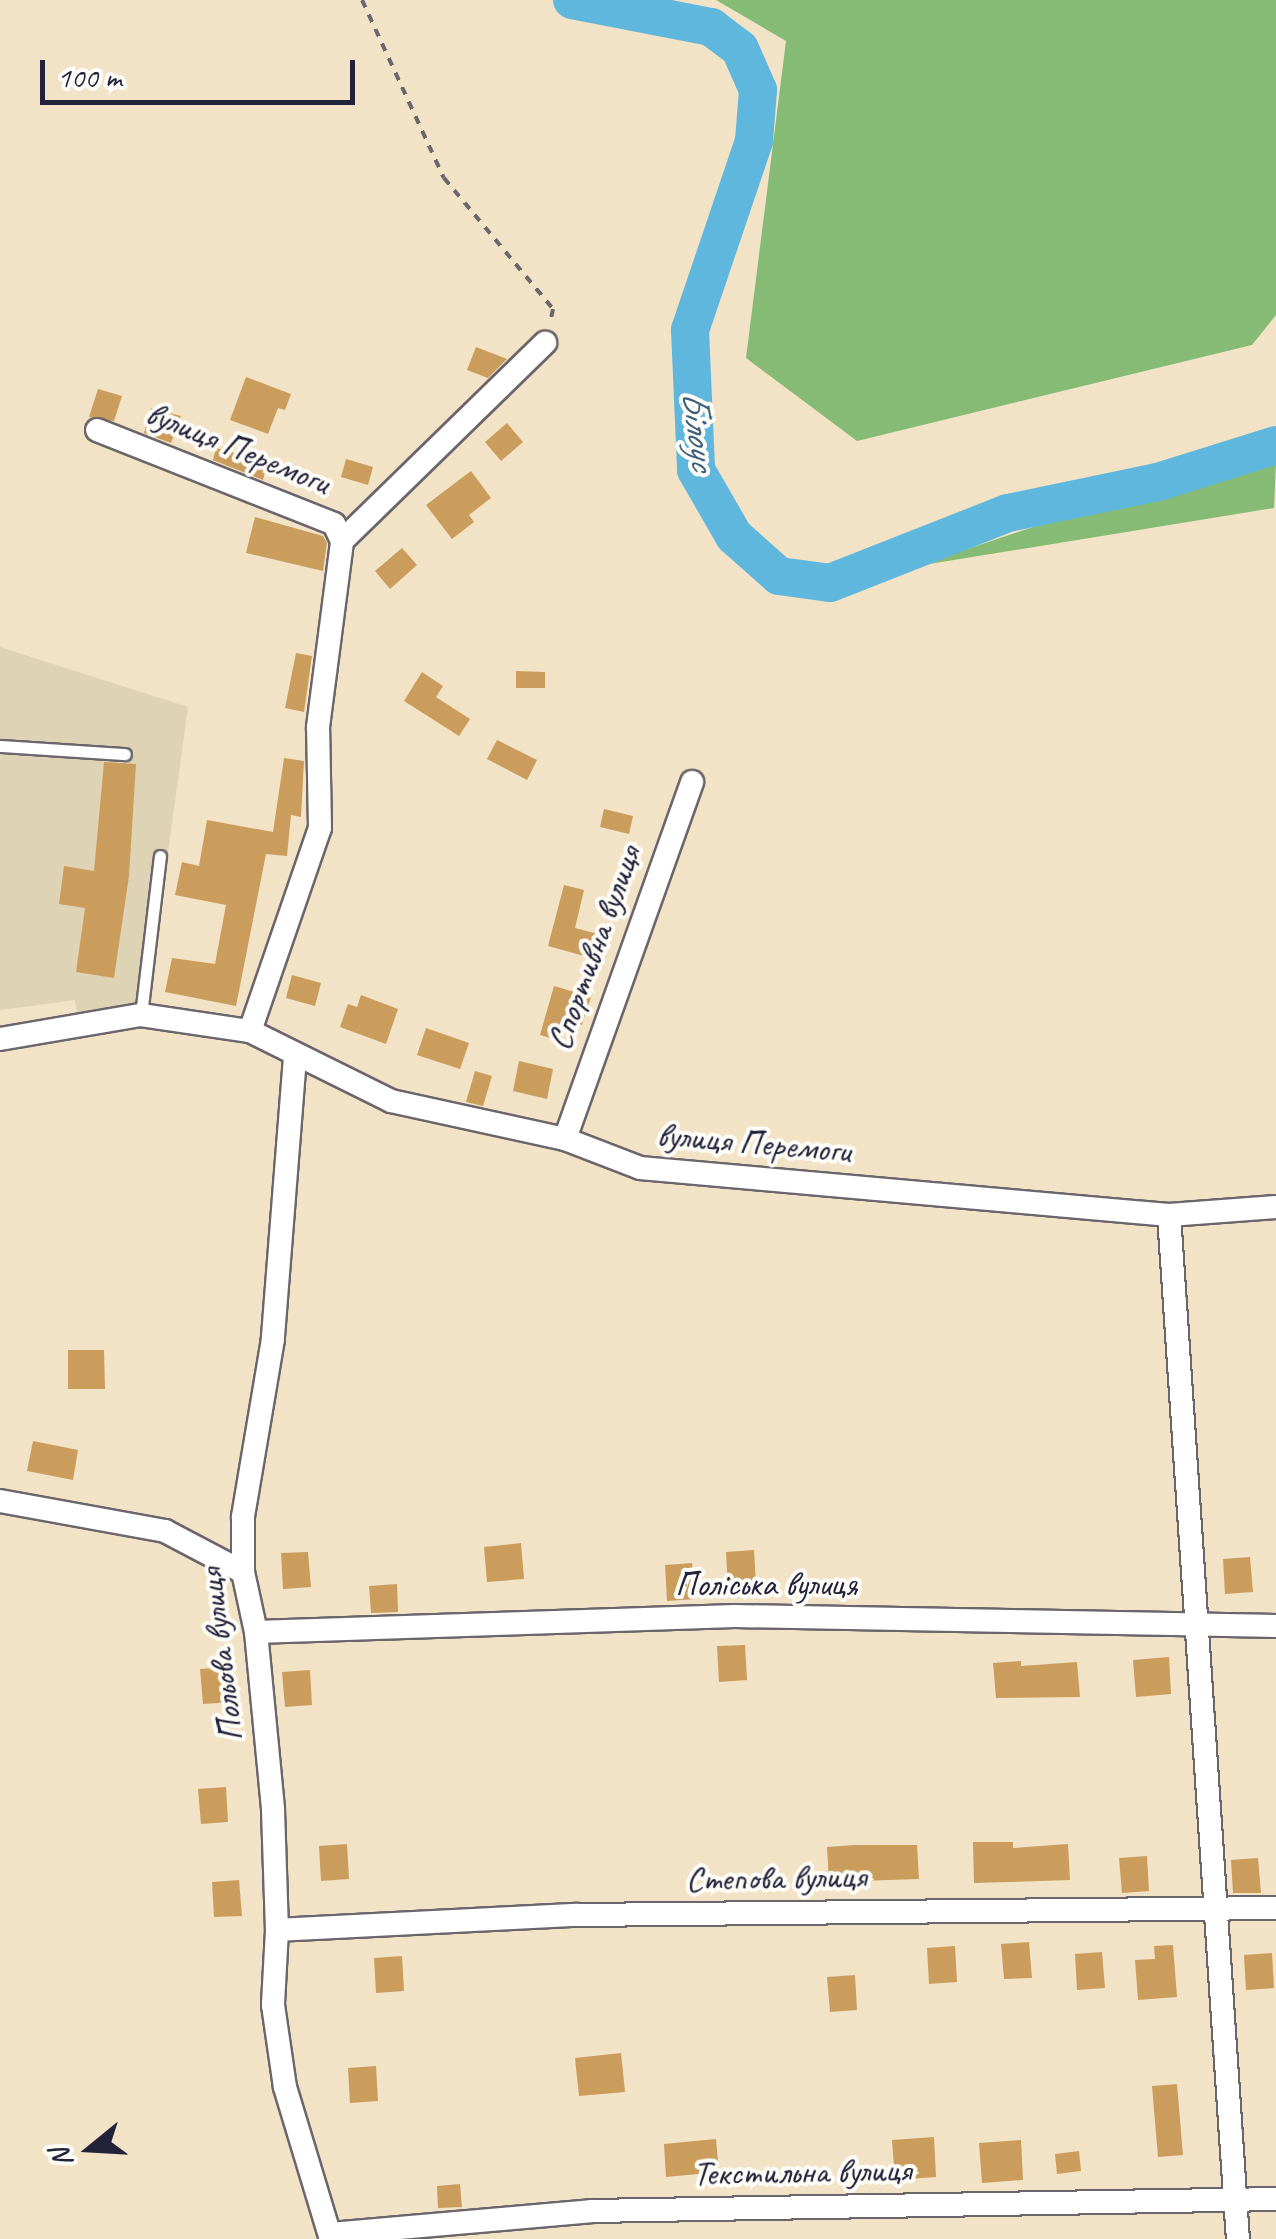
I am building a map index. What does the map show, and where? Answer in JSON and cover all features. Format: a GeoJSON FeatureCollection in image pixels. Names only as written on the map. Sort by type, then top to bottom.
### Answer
{"type":"FeatureCollection","features":[{"type":"Feature","properties":{"kind":"street","name":"вулиця Перемоги"},"geometry":{"type":"LineString","coordinates":[[342,541],[546,343]]}},
{"type":"Feature","properties":{"kind":"street","name":"вулиця Перемоги"},"geometry":{"type":"LineString","coordinates":[[97,430],[334,524],[342,541],[318,727],[320,828],[250,1030]]}},
{"type":"Feature","properties":{"kind":"street","name":"Спортивна вулиця"},"geometry":{"type":"LineString","coordinates":[[564,1139],[692,782]]}},
{"type":"Feature","properties":{"kind":"street","name":"вулиця Перемоги"},"geometry":{"type":"LineString","coordinates":[[0,1039],[142,1015],[250,1030],[295,1057],[392,1102],[564,1139],[640,1168],[1169,1216],[1276,1207]]}},
{"type":"Feature","properties":{"kind":"street","name":"Польова вулиця"},"geometry":{"type":"LineString","coordinates":[[295,1057],[274,1338],[243,1517],[243,1572],[256,1632],[273,1810],[273,2004],[284,2086],[302,2155],[330,2236]]}},
{"type":"Feature","properties":{"kind":"street"},"geometry":{"type":"LineString","coordinates":[[1169,1216],[1238,2239]]}},
{"type":"Feature","properties":{"kind":"street"},"geometry":{"type":"LineString","coordinates":[[0,1500],[165,1531],[243,1572]]}},
{"type":"Feature","properties":{"kind":"street","name":"Поліська вулиця"},"geometry":{"type":"LineString","coordinates":[[256,1632],[735,1616],[1276,1626]]}},
{"type":"Feature","properties":{"kind":"street","name":"Степова вулиця"},"geometry":{"type":"LineString","coordinates":[[276,1930],[576,1915],[1276,1908]]}},
{"type":"Feature","properties":{"kind":"street","name":"Текстильна вулиця"},"geometry":{"type":"LineString","coordinates":[[330,2236],[591,2211],[1276,2199]]}},
{"type":"Feature","properties":{"kind":"lane"},"geometry":{"type":"LineString","coordinates":[[0,746],[125,754]]}},
{"type":"Feature","properties":{"kind":"lane"},"geometry":{"type":"LineString","coordinates":[[142,1015],[160,856]]}},
{"type":"Feature","properties":{"kind":"path"},"geometry":{"type":"LineString","coordinates":[[362,0],[444,178],[553,310],[546,343]]}},
{"type":"Feature","properties":{"kind":"shaded area"},"geometry":{"type":"Polygon","coordinates":[[[0,647],[188,707],[147,1006],[78,1019],[75,1000],[0,1010],[0,647]]]}},
{"type":"Feature","properties":{"kind":"green space"},"geometry":{"type":"Polygon","coordinates":[[[716,0],[1276,0],[1276,315],[1252,345],[857,441],[746,358],[786,41],[716,0]]]}},
{"type":"Feature","properties":{"kind":"green space"},"geometry":{"type":"Polygon","coordinates":[[[1276,463],[1274,508],[917,566],[1098,505],[1235,477],[1276,463]]]}},
{"type":"Feature","properties":{"kind":"building"},"geometry":{"type":"Polygon","coordinates":[[[476,347],[507,359],[488,378],[467,370],[476,347]]]}},
{"type":"Feature","properties":{"kind":"building"},"geometry":{"type":"Polygon","coordinates":[[[246,377],[291,394],[285,410],[278,408],[268,434],[230,420],[246,377]]]}},
{"type":"Feature","properties":{"kind":"building"},"geometry":{"type":"Polygon","coordinates":[[[98,389],[122,396],[114,421],[89,417],[98,389]]]}},
{"type":"Feature","properties":{"kind":"building"},"geometry":{"type":"Polygon","coordinates":[[[151,408],[181,416],[171,443],[144,433],[151,408]]]}},
{"type":"Feature","properties":{"kind":"building"},"geometry":{"type":"Polygon","coordinates":[[[507,423],[523,442],[501,461],[485,442],[507,423]]]}},
{"type":"Feature","properties":{"kind":"building"},"geometry":{"type":"Polygon","coordinates":[[[216,448],[268,461],[263,480],[213,460],[216,448]]]}},
{"type":"Feature","properties":{"kind":"building"},"geometry":{"type":"Polygon","coordinates":[[[346,459],[373,467],[368,485],[341,477],[346,459]]]}},
{"type":"Feature","properties":{"kind":"building"},"geometry":{"type":"Polygon","coordinates":[[[471,471],[491,498],[469,515],[474,522],[452,539],[426,505],[471,471]]]}},
{"type":"Feature","properties":{"kind":"building"},"geometry":{"type":"Polygon","coordinates":[[[255,517],[323,536],[327,543],[323,571],[246,553],[255,517]]]}},
{"type":"Feature","properties":{"kind":"building"},"geometry":{"type":"Polygon","coordinates":[[[402,548],[417,565],[390,589],[375,571],[402,548]]]}},
{"type":"Feature","properties":{"kind":"building"},"geometry":{"type":"Polygon","coordinates":[[[296,653],[312,656],[304,712],[285,708],[296,653]]]}},
{"type":"Feature","properties":{"kind":"building"},"geometry":{"type":"Polygon","coordinates":[[[516,671],[545,672],[545,688],[516,688],[516,671]]]}},
{"type":"Feature","properties":{"kind":"building"},"geometry":{"type":"Polygon","coordinates":[[[422,672],[443,686],[436,697],[470,719],[459,736],[404,701],[422,672]]]}},
{"type":"Feature","properties":{"kind":"building"},"geometry":{"type":"Polygon","coordinates":[[[497,740],[537,760],[527,780],[487,759],[497,740]]]}},
{"type":"Feature","properties":{"kind":"building"},"geometry":{"type":"Polygon","coordinates":[[[284,758],[304,761],[301,817],[291,815],[287,856],[266,854],[236,1006],[165,992],[172,958],[215,964],[226,905],[175,895],[182,862],[199,866],[207,820],[273,832],[284,758]]]}},
{"type":"Feature","properties":{"kind":"building"},"geometry":{"type":"Polygon","coordinates":[[[104,762],[136,764],[129,876],[114,978],[76,972],[85,908],[59,904],[64,866],[94,871],[104,762]]]}},
{"type":"Feature","properties":{"kind":"building"},"geometry":{"type":"Polygon","coordinates":[[[604,809],[633,816],[629,834],[600,827],[604,809]]]}},
{"type":"Feature","properties":{"kind":"building"},"geometry":{"type":"Polygon","coordinates":[[[564,885],[584,890],[575,928],[602,935],[595,959],[548,946],[564,885]]]}},
{"type":"Feature","properties":{"kind":"building"},"geometry":{"type":"Polygon","coordinates":[[[292,975],[321,983],[315,1006],[286,998],[292,975]]]}},
{"type":"Feature","properties":{"kind":"building"},"geometry":{"type":"Polygon","coordinates":[[[554,986],[591,997],[582,1025],[567,1021],[561,1041],[540,1035],[554,986]]]}},
{"type":"Feature","properties":{"kind":"building"},"geometry":{"type":"Polygon","coordinates":[[[361,995],[398,1009],[386,1044],[340,1027],[348,1004],[357,1007],[361,995]]]}},
{"type":"Feature","properties":{"kind":"building"},"geometry":{"type":"Polygon","coordinates":[[[426,1028],[469,1043],[460,1069],[417,1055],[426,1028]]]}},
{"type":"Feature","properties":{"kind":"building"},"geometry":{"type":"Polygon","coordinates":[[[519,1061],[553,1069],[547,1099],[513,1091],[519,1061]]]}},
{"type":"Feature","properties":{"kind":"building"},"geometry":{"type":"Polygon","coordinates":[[[475,1071],[492,1076],[483,1106],[466,1102],[475,1071]]]}},
{"type":"Feature","properties":{"kind":"building"},"geometry":{"type":"Polygon","coordinates":[[[68,1350],[104,1350],[105,1389],[68,1389],[68,1350]]]}},
{"type":"Feature","properties":{"kind":"building"},"geometry":{"type":"Polygon","coordinates":[[[33,1441],[78,1450],[73,1480],[27,1471],[33,1441]]]}},
{"type":"Feature","properties":{"kind":"building"},"geometry":{"type":"Polygon","coordinates":[[[521,1543],[524,1579],[487,1582],[484,1547],[521,1543]]]}},
{"type":"Feature","properties":{"kind":"building"},"geometry":{"type":"Polygon","coordinates":[[[754,1550],[756,1585],[728,1587],[726,1552],[754,1550]]]}},
{"type":"Feature","properties":{"kind":"building"},"geometry":{"type":"Polygon","coordinates":[[[308,1552],[311,1587],[283,1589],[281,1553],[308,1552]]]}},
{"type":"Feature","properties":{"kind":"building"},"geometry":{"type":"Polygon","coordinates":[[[1250,1557],[1253,1592],[1225,1594],[1223,1559],[1250,1557]]]}},
{"type":"Feature","properties":{"kind":"building"},"geometry":{"type":"Polygon","coordinates":[[[692,1563],[695,1599],[667,1601],[665,1565],[692,1563]]]}},
{"type":"Feature","properties":{"kind":"building"},"geometry":{"type":"Polygon","coordinates":[[[397,1584],[398,1612],[371,1613],[369,1586],[397,1584]]]}},
{"type":"Feature","properties":{"kind":"building"},"geometry":{"type":"Polygon","coordinates":[[[745,1645],[747,1680],[719,1682],[717,1646],[745,1645]]]}},
{"type":"Feature","properties":{"kind":"building"},"geometry":{"type":"Polygon","coordinates":[[[1169,1657],[1171,1694],[1136,1697],[1133,1660],[1169,1657]]]}},
{"type":"Feature","properties":{"kind":"building"},"geometry":{"type":"Polygon","coordinates":[[[1021,1661],[1021,1666],[1077,1662],[1080,1697],[996,1698],[993,1663],[1021,1661]]]}},
{"type":"Feature","properties":{"kind":"building"},"geometry":{"type":"Polygon","coordinates":[[[228,1667],[231,1702],[203,1704],[200,1669],[228,1667]]]}},
{"type":"Feature","properties":{"kind":"building"},"geometry":{"type":"Polygon","coordinates":[[[310,1670],[312,1705],[285,1707],[282,1672],[310,1670]]]}},
{"type":"Feature","properties":{"kind":"building"},"geometry":{"type":"Polygon","coordinates":[[[226,1787],[228,1822],[201,1824],[198,1789],[226,1787]]]}},
{"type":"Feature","properties":{"kind":"building"},"geometry":{"type":"Polygon","coordinates":[[[973,1842],[1013,1842],[1013,1848],[1068,1844],[1070,1880],[974,1883],[973,1842]]]}},
{"type":"Feature","properties":{"kind":"building"},"geometry":{"type":"Polygon","coordinates":[[[347,1844],[349,1879],[321,1881],[319,1846],[347,1844]]]}},
{"type":"Feature","properties":{"kind":"building"},"geometry":{"type":"Polygon","coordinates":[[[917,1845],[919,1879],[829,1882],[827,1847],[917,1845]]]}},
{"type":"Feature","properties":{"kind":"building"},"geometry":{"type":"Polygon","coordinates":[[[1147,1856],[1149,1891],[1122,1893],[1119,1858],[1147,1856]]]}},
{"type":"Feature","properties":{"kind":"building"},"geometry":{"type":"Polygon","coordinates":[[[1258,1858],[1261,1893],[1233,1893],[1231,1860],[1258,1858]]]}},
{"type":"Feature","properties":{"kind":"building"},"geometry":{"type":"Polygon","coordinates":[[[239,1880],[242,1916],[214,1917],[212,1882],[239,1880]]]}},
{"type":"Feature","properties":{"kind":"building"},"geometry":{"type":"Polygon","coordinates":[[[1029,1942],[1032,1978],[1004,1979],[1001,1944],[1029,1942]]]}},
{"type":"Feature","properties":{"kind":"building"},"geometry":{"type":"Polygon","coordinates":[[[1173,1945],[1177,1997],[1138,2000],[1135,1960],[1155,1959],[1154,1946],[1173,1945]]]}},
{"type":"Feature","properties":{"kind":"building"},"geometry":{"type":"Polygon","coordinates":[[[955,1946],[957,1982],[929,1984],[927,1948],[955,1946]]]}},
{"type":"Feature","properties":{"kind":"building"},"geometry":{"type":"Polygon","coordinates":[[[1102,1952],[1105,1988],[1077,1990],[1075,1954],[1102,1952]]]}},
{"type":"Feature","properties":{"kind":"building"},"geometry":{"type":"Polygon","coordinates":[[[1272,1953],[1274,1988],[1246,1990],[1244,1955],[1272,1953]]]}},
{"type":"Feature","properties":{"kind":"building"},"geometry":{"type":"Polygon","coordinates":[[[402,1956],[404,1991],[376,1993],[374,1958],[402,1956]]]}},
{"type":"Feature","properties":{"kind":"building"},"geometry":{"type":"Polygon","coordinates":[[[855,1975],[857,2010],[830,2012],[827,1977],[855,1975]]]}},
{"type":"Feature","properties":{"kind":"building"},"geometry":{"type":"Polygon","coordinates":[[[621,2053],[625,2092],[579,2096],[575,2058],[621,2053]]]}},
{"type":"Feature","properties":{"kind":"building"},"geometry":{"type":"Polygon","coordinates":[[[376,2066],[378,2101],[350,2103],[348,2068],[376,2066]]]}},
{"type":"Feature","properties":{"kind":"building"},"geometry":{"type":"Polygon","coordinates":[[[1177,2084],[1183,2155],[1158,2157],[1152,2086],[1177,2084]]]}},
{"type":"Feature","properties":{"kind":"building"},"geometry":{"type":"Polygon","coordinates":[[[934,2137],[936,2177],[895,2180],[892,2140],[934,2137]]]}},
{"type":"Feature","properties":{"kind":"building"},"geometry":{"type":"Polygon","coordinates":[[[716,2139],[719,2172],[666,2177],[664,2144],[716,2139]]]}},
{"type":"Feature","properties":{"kind":"building"},"geometry":{"type":"Polygon","coordinates":[[[1021,2140],[1023,2180],[982,2183],[979,2143],[1021,2140]]]}},
{"type":"Feature","properties":{"kind":"building"},"geometry":{"type":"Polygon","coordinates":[[[1079,2151],[1081,2171],[1057,2174],[1055,2154],[1079,2151]]]}},
{"type":"Feature","properties":{"kind":"building"},"geometry":{"type":"Polygon","coordinates":[[[460,2184],[462,2207],[438,2208],[437,2186],[460,2184]]]}},
{"type":"Feature","properties":{"kind":"waterway","name":"Білоус"},"geometry":{"type":"LineString","coordinates":[[572,0],[711,27],[740,49],[758,90],[754,141],[690,330],[696,470],[734,536],[779,576],[830,583],[1008,513],[1158,482],[1276,445]]}}]}
